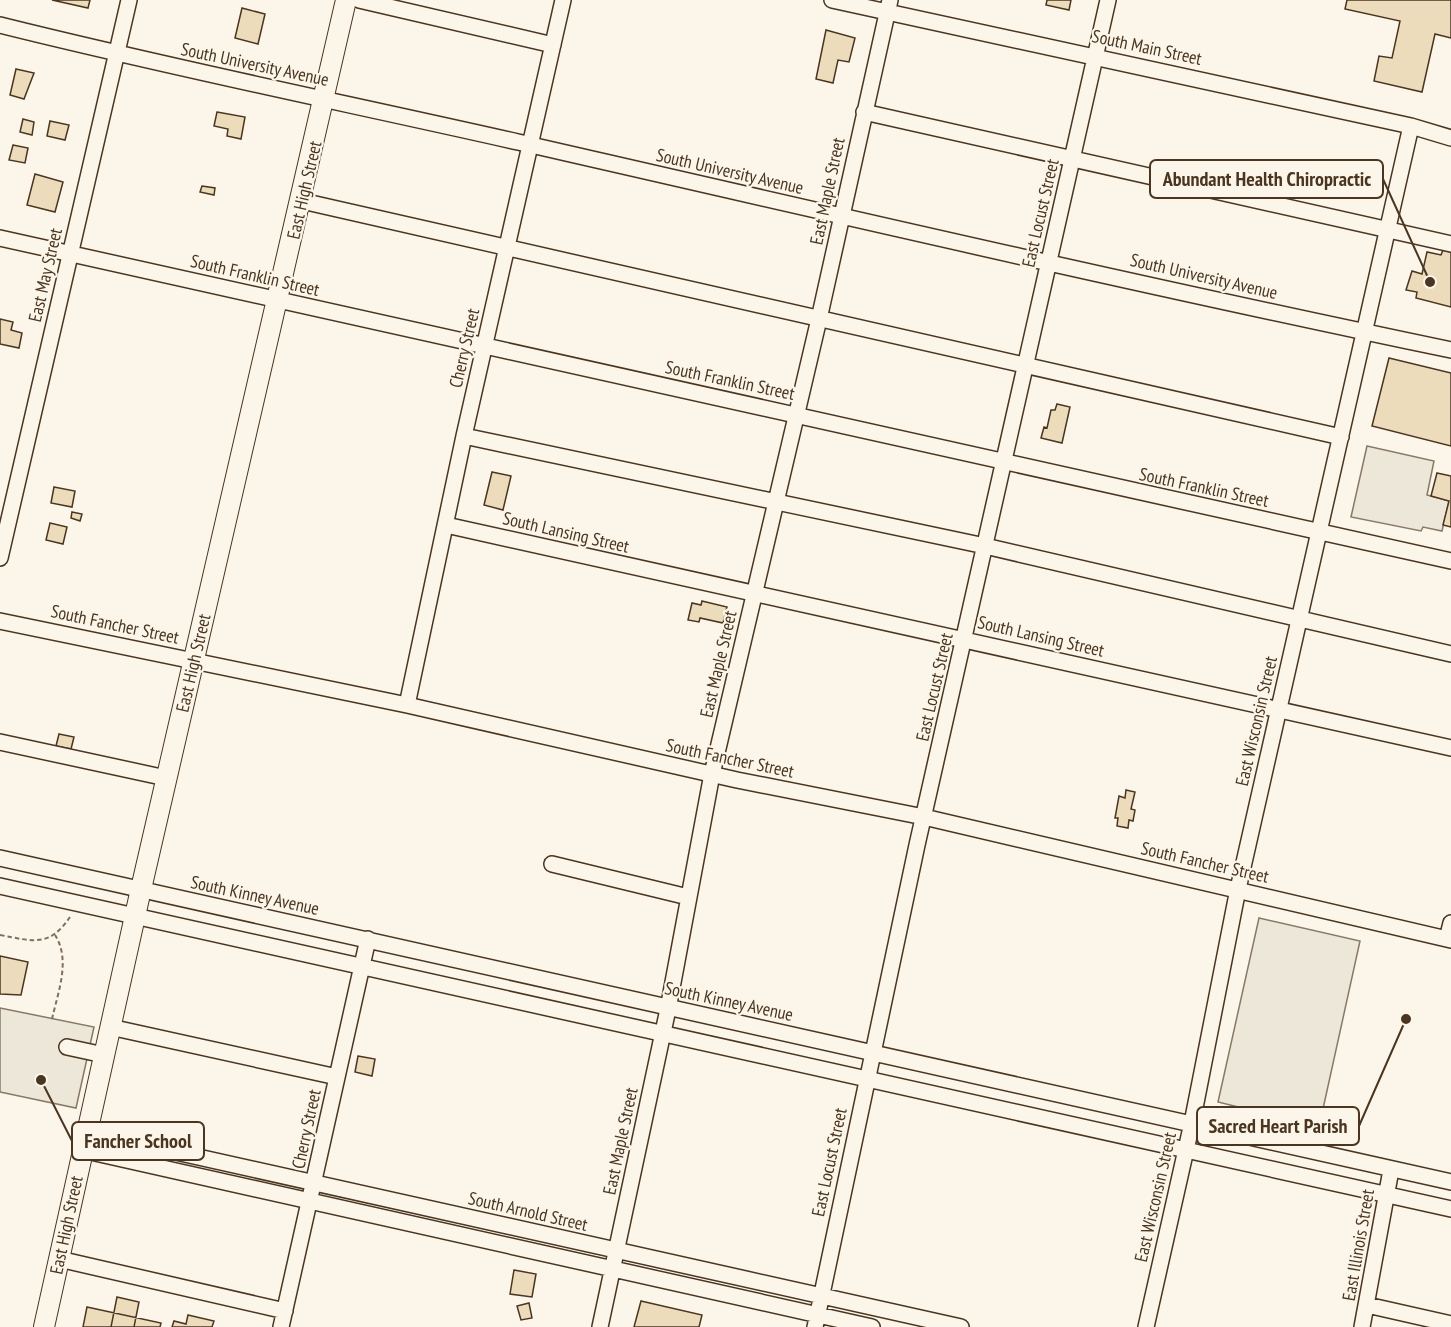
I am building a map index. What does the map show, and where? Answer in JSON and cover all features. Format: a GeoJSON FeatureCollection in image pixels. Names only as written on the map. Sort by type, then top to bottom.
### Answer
{"type":"FeatureCollection","features":[{"type":"Feature","properties":{"kind":"main road","name":"East High Street"},"geometry":{"type":"LineString","coordinates":[[44,1327],[166,778],[302,201],[346,0]]}},
{"type":"Feature","properties":{"kind":"street","name":"East May Street"},"geometry":{"type":"LineString","coordinates":[[0,558],[129,0]]}},
{"type":"Feature","properties":{"kind":"street"},"geometry":{"type":"LineString","coordinates":[[359,0],[553,45]]}},
{"type":"Feature","properties":{"kind":"street","name":"Cherry Street"},"geometry":{"type":"LineString","coordinates":[[407,705],[464,435],[563,0]]}},
{"type":"Feature","properties":{"kind":"street","name":"South Main Street"},"geometry":{"type":"LineString","coordinates":[[832,0],[888,7],[1411,126],[1451,138]]}},
{"type":"Feature","properties":{"kind":"street","name":"East Locust Street"},"geometry":{"type":"LineString","coordinates":[[816,1321],[924,817],[966,639],[1003,463],[1108,0]]}},
{"type":"Feature","properties":{"kind":"street","name":"East Maple Street"},"geometry":{"type":"LineString","coordinates":[[600,1327],[668,1009],[712,774],[819,319],[888,7]]}},
{"type":"Feature","properties":{"kind":"street","name":"South University Avenue"},"geometry":{"type":"LineString","coordinates":[[0,25],[116,54],[325,98],[842,216],[1451,350]]}},
{"type":"Feature","properties":{"kind":"street"},"geometry":{"type":"LineString","coordinates":[[864,112],[1073,158],[1388,232],[1451,244]]}},
{"type":"Feature","properties":{"kind":"street","name":"East Wisconsin Street"},"geometry":{"type":"LineString","coordinates":[[1146,1327],[1192,1123],[1238,889],[1411,126]]}},
{"type":"Feature","properties":{"kind":"street"},"geometry":{"type":"LineString","coordinates":[[302,201],[1341,437]]}},
{"type":"Feature","properties":{"kind":"street","name":"South Franklin Street"},"geometry":{"type":"LineString","coordinates":[[0,238],[1451,561]]}},
{"type":"Feature","properties":{"kind":"street"},"geometry":{"type":"LineString","coordinates":[[464,435],[985,546],[1451,654]]}},
{"type":"Feature","properties":{"kind":"street","name":"South Lansing Street"},"geometry":{"type":"LineString","coordinates":[[446,525],[1451,748]]}},
{"type":"Feature","properties":{"kind":"street","name":"South Fancher Street"},"geometry":{"type":"LineString","coordinates":[[0,621],[407,705],[712,774],[924,817],[1449,939]]}},
{"type":"Feature","properties":{"kind":"street"},"geometry":{"type":"LineString","coordinates":[[0,742],[166,778]]}},
{"type":"Feature","properties":{"kind":"street","name":"South Kinney Avenue"},"geometry":{"type":"LineString","coordinates":[[0,858],[1451,1182]]}},
{"type":"Feature","properties":{"kind":"street"},"geometry":{"type":"LineString","coordinates":[[552,864],[688,897]]}},
{"type":"Feature","properties":{"kind":"street"},"geometry":{"type":"LineString","coordinates":[[0,886],[1451,1209]]}},
{"type":"Feature","properties":{"kind":"street"},"geometry":{"type":"LineString","coordinates":[[1449,939],[1451,923]]}},
{"type":"Feature","properties":{"kind":"street","name":"Cherry Street"},"geometry":{"type":"LineString","coordinates":[[281,1327],[311,1202],[368,939]]}},
{"type":"Feature","properties":{"kind":"street"},"geometry":{"type":"LineString","coordinates":[[110,1027],[337,1077]]}},
{"type":"Feature","properties":{"kind":"street"},"geometry":{"type":"LineString","coordinates":[[67,1047],[104,1055]]}},
{"type":"Feature","properties":{"kind":"street"},"geometry":{"type":"LineString","coordinates":[[84,1141],[311,1202],[613,1269],[816,1321],[872,1327]]}},
{"type":"Feature","properties":{"kind":"street","name":"South Arnold Street"},"geometry":{"type":"LineString","coordinates":[[84,1141],[315,1183],[961,1327]]}},
{"type":"Feature","properties":{"kind":"street","name":"East Illinois Street"},"geometry":{"type":"LineString","coordinates":[[1362,1327],[1391,1170]]}},
{"type":"Feature","properties":{"kind":"street"},"geometry":{"type":"LineString","coordinates":[[59,1259],[285,1311]]}},
{"type":"Feature","properties":{"kind":"street"},"geometry":{"type":"LineString","coordinates":[[1367,1305],[1451,1324]]}},
{"type":"Feature","properties":{"kind":"path"},"geometry":{"type":"LineString","coordinates":[[0,934],[31,941],[46,940],[55,935],[70,916]]}},
{"type":"Feature","properties":{"kind":"path"},"geometry":{"type":"LineString","coordinates":[[52,1018],[64,964],[63,952],[55,935]]}},
{"type":"Feature","properties":{"kind":"shaded area"},"geometry":{"type":"Polygon","coordinates":[[[1367,446],[1434,461],[1427,495],[1449,501],[1442,531],[1423,527],[1421,531],[1351,517],[1367,446]]]}},
{"type":"Feature","properties":{"kind":"shaded area"},"geometry":{"type":"Polygon","coordinates":[[[1259,918],[1360,941],[1319,1127],[1218,1102],[1259,918]]]}},
{"type":"Feature","properties":{"kind":"shaded area"},"geometry":{"type":"Polygon","coordinates":[[[0,1008],[94,1027],[76,1108],[0,1092],[0,1008]]]}},
{"type":"Feature","properties":{"kind":"building"},"geometry":{"type":"Polygon","coordinates":[[[52,0],[90,0],[88,8],[52,0]]]}},
{"type":"Feature","properties":{"kind":"building"},"geometry":{"type":"Polygon","coordinates":[[[1047,0],[1071,0],[1069,10],[1046,5],[1047,0]]]}},
{"type":"Feature","properties":{"kind":"building"},"geometry":{"type":"Polygon","coordinates":[[[1347,0],[1451,0],[1451,38],[1435,34],[1422,92],[1374,81],[1379,56],[1392,58],[1400,21],[1345,9],[1347,0]]]}},
{"type":"Feature","properties":{"kind":"building"},"geometry":{"type":"Polygon","coordinates":[[[242,8],[265,14],[258,44],[235,38],[242,8]]]}},
{"type":"Feature","properties":{"kind":"building"},"geometry":{"type":"Polygon","coordinates":[[[826,30],[855,38],[849,62],[838,60],[833,83],[816,79],[826,30]]]}},
{"type":"Feature","properties":{"kind":"building"},"geometry":{"type":"Polygon","coordinates":[[[16,69],[34,73],[24,99],[10,95],[16,69]]]}},
{"type":"Feature","properties":{"kind":"building"},"geometry":{"type":"Polygon","coordinates":[[[217,112],[245,117],[241,139],[227,136],[228,129],[214,126],[217,112]]]}},
{"type":"Feature","properties":{"kind":"building"},"geometry":{"type":"Polygon","coordinates":[[[23,119],[34,122],[32,135],[20,132],[23,119]]]}},
{"type":"Feature","properties":{"kind":"building"},"geometry":{"type":"Polygon","coordinates":[[[50,121],[69,125],[65,140],[47,136],[50,121]]]}},
{"type":"Feature","properties":{"kind":"building"},"geometry":{"type":"Polygon","coordinates":[[[13,145],[28,148],[25,163],[9,160],[13,145]]]}},
{"type":"Feature","properties":{"kind":"building"},"geometry":{"type":"Polygon","coordinates":[[[35,174],[63,182],[55,212],[27,205],[35,174]]]}},
{"type":"Feature","properties":{"kind":"building"},"geometry":{"type":"Polygon","coordinates":[[[202,186],[215,188],[214,195],[200,192],[202,186]]]}},
{"type":"Feature","properties":{"kind":"building"},"geometry":{"type":"Polygon","coordinates":[[[1443,250],[1451,252],[1451,307],[1416,298],[1417,292],[1406,290],[1412,271],[1422,274],[1427,252],[1441,255],[1443,250]]]}},
{"type":"Feature","properties":{"kind":"building"},"geometry":{"type":"Polygon","coordinates":[[[0,319],[13,322],[11,330],[22,333],[19,348],[0,344],[0,319]]]}},
{"type":"Feature","properties":{"kind":"building"},"geometry":{"type":"Polygon","coordinates":[[[1389,358],[1451,373],[1451,446],[1372,426],[1389,358]]]}},
{"type":"Feature","properties":{"kind":"building"},"geometry":{"type":"Polygon","coordinates":[[[1057,404],[1070,407],[1062,443],[1041,438],[1044,427],[1047,428],[1051,410],[1055,410],[1057,404]]]}},
{"type":"Feature","properties":{"kind":"building"},"geometry":{"type":"Polygon","coordinates":[[[492,472],[511,476],[503,510],[484,505],[492,472]]]}},
{"type":"Feature","properties":{"kind":"building"},"geometry":{"type":"Polygon","coordinates":[[[1437,473],[1451,476],[1451,527],[1443,525],[1449,501],[1431,496],[1437,473]]]}},
{"type":"Feature","properties":{"kind":"building"},"geometry":{"type":"Polygon","coordinates":[[[54,487],[75,491],[72,507],[51,503],[54,487]]]}},
{"type":"Feature","properties":{"kind":"building"},"geometry":{"type":"Polygon","coordinates":[[[72,512],[82,514],[80,521],[71,518],[72,512]]]}},
{"type":"Feature","properties":{"kind":"building"},"geometry":{"type":"Polygon","coordinates":[[[50,523],[67,527],[63,544],[46,540],[50,523]]]}},
{"type":"Feature","properties":{"kind":"building"},"geometry":{"type":"Polygon","coordinates":[[[702,601],[727,607],[723,623],[700,618],[699,622],[688,620],[692,603],[701,605],[702,601]]]}},
{"type":"Feature","properties":{"kind":"building"},"geometry":{"type":"Polygon","coordinates":[[[59,734],[74,737],[71,749],[56,746],[59,734]]]}},
{"type":"Feature","properties":{"kind":"building"},"geometry":{"type":"Polygon","coordinates":[[[1126,790],[1135,792],[1131,809],[1135,810],[1133,821],[1129,820],[1128,828],[1117,826],[1118,818],[1115,818],[1119,796],[1125,798],[1126,790]]]}},
{"type":"Feature","properties":{"kind":"building"},"geometry":{"type":"Polygon","coordinates":[[[0,956],[28,962],[21,995],[0,994],[0,956]]]}},
{"type":"Feature","properties":{"kind":"building"},"geometry":{"type":"Polygon","coordinates":[[[358,1056],[375,1059],[372,1076],[355,1072],[358,1056]]]}},
{"type":"Feature","properties":{"kind":"building"},"geometry":{"type":"Polygon","coordinates":[[[514,1270],[536,1274],[532,1297],[510,1294],[514,1270]]]}},
{"type":"Feature","properties":{"kind":"building"},"geometry":{"type":"Polygon","coordinates":[[[117,1297],[139,1302],[134,1327],[111,1327],[117,1297]]]}},
{"type":"Feature","properties":{"kind":"building"},"geometry":{"type":"Polygon","coordinates":[[[641,1301],[702,1315],[699,1327],[634,1327],[641,1301]]]}},
{"type":"Feature","properties":{"kind":"building"},"geometry":{"type":"Polygon","coordinates":[[[529,1303],[532,1318],[521,1320],[517,1306],[529,1303]]]}},
{"type":"Feature","properties":{"kind":"building"},"geometry":{"type":"Polygon","coordinates":[[[87,1307],[161,1323],[160,1327],[83,1327],[87,1307]]]}},
{"type":"Feature","properties":{"kind":"building"},"geometry":{"type":"Polygon","coordinates":[[[188,1315],[214,1321],[212,1327],[172,1327],[174,1321],[186,1324],[188,1315]]]}},
{"type":"Feature","properties":{"kind":"place","name":"Abundant Health Chiropractic"},"geometry":{"type":"Point","coordinates":[1430,282]}},
{"type":"Feature","properties":{"kind":"place","name":"Sacred Heart Parish"},"geometry":{"type":"Point","coordinates":[1406,1019]}},
{"type":"Feature","properties":{"kind":"place","name":"Fancher School"},"geometry":{"type":"Point","coordinates":[41,1080]}}]}
